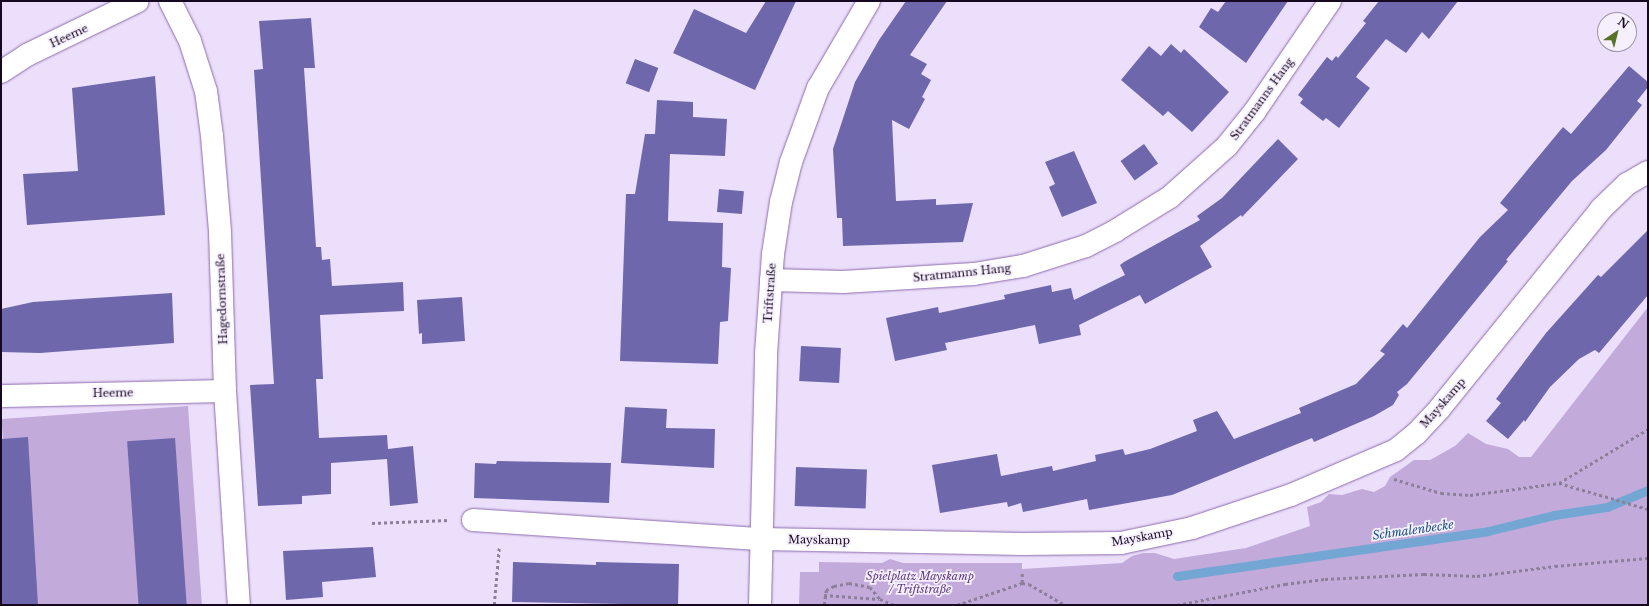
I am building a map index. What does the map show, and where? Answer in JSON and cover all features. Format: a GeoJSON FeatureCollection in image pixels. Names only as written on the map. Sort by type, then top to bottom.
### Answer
{"type":"FeatureCollection","features":[{"type":"Feature","properties":{"kind":"street","name":"Heeme"},"geometry":{"type":"LineString","coordinates":[[1,72],[27,55],[138,1]]}},
{"type":"Feature","properties":{"kind":"street","name":"Triftstraße"},"geometry":{"type":"LineString","coordinates":[[760,605],[761,539],[771,280],[781,202],[799,139],[832,61],[869,1]]}},
{"type":"Feature","properties":{"kind":"street","name":"Stratmanns Hang"},"geometry":{"type":"LineString","coordinates":[[771,280],[842,282],[974,274],[1030,264],[1086,246],[1115,231],[1170,197],[1227,146],[1256,111],[1330,1]]}},
{"type":"Feature","properties":{"kind":"street","name":"Hagedornstraße"},"geometry":{"type":"LineString","coordinates":[[178,4],[206,91],[212,136],[220,232],[225,391],[239,605]]}},
{"type":"Feature","properties":{"kind":"street","name":"Mayskamp"},"geometry":{"type":"LineString","coordinates":[[473,520],[761,539],[1022,544],[1121,543],[1192,528],[1291,495],[1396,450],[1416,434],[1440,408],[1601,209],[1627,184],[1648,172]]}},
{"type":"Feature","properties":{"kind":"street","name":"Heeme"},"geometry":{"type":"LineString","coordinates":[[1,396],[225,391]]}},
{"type":"Feature","properties":{"kind":"path"},"geometry":{"type":"LineString","coordinates":[[1364,465],[1400,481],[1441,493],[1470,495],[1559,483],[1648,429]]}},
{"type":"Feature","properties":{"kind":"path"},"geometry":{"type":"LineString","coordinates":[[1559,483],[1648,509]]}},
{"type":"Feature","properties":{"kind":"path"},"geometry":{"type":"LineString","coordinates":[[372,523],[473,520]]}},
{"type":"Feature","properties":{"kind":"path"},"geometry":{"type":"LineString","coordinates":[[494,605],[496,564],[504,522]]}},
{"type":"Feature","properties":{"kind":"path"},"geometry":{"type":"LineString","coordinates":[[1022,544],[1022,583]]}},
{"type":"Feature","properties":{"kind":"path"},"geometry":{"type":"LineString","coordinates":[[1177,605],[1284,584],[1325,579],[1417,574],[1477,576],[1555,566],[1648,558]]}},
{"type":"Feature","properties":{"kind":"path"},"geometry":{"type":"LineString","coordinates":[[824,605],[824,595],[826,590],[834,586],[849,583],[870,587],[880,599]]}},
{"type":"Feature","properties":{"kind":"path"},"geometry":{"type":"LineString","coordinates":[[957,605],[1022,583],[1029,584],[1065,605]]}},
{"type":"Feature","properties":{"kind":"path"},"geometry":{"type":"LineString","coordinates":[[824,595],[880,599],[894,605]]}},
{"type":"Feature","properties":{"kind":"green space","name":"Spielplatz Mayskamp / Triftstraße"},"geometry":{"type":"Polygon","coordinates":[[[1648,307],[1648,605],[799,605],[800,572],[819,572],[819,562],[882,563],[890,559],[903,563],[1022,563],[1022,569],[1122,563],[1132,556],[1143,553],[1155,553],[1174,559],[1246,548],[1310,526],[1307,507],[1321,502],[1329,494],[1342,495],[1362,489],[1374,492],[1385,486],[1390,477],[1414,460],[1430,460],[1455,446],[1468,433],[1486,444],[1508,449],[1519,457],[1531,457],[1648,307]]]}},
{"type":"Feature","properties":{"kind":"green space"},"geometry":{"type":"Polygon","coordinates":[[[188,406],[202,605],[14,605],[1,419],[188,406]]]}},
{"type":"Feature","properties":{"kind":"building"},"geometry":{"type":"Polygon","coordinates":[[[766,1],[796,1],[755,90],[673,53],[694,9],[746,33],[766,1]]]}},
{"type":"Feature","properties":{"kind":"building"},"geometry":{"type":"Polygon","coordinates":[[[906,1],[947,1],[910,55],[927,64],[921,74],[931,80],[922,97],[925,99],[909,129],[892,120],[896,201],[936,199],[936,205],[973,203],[963,242],[843,246],[842,218],[837,218],[833,149],[855,82],[879,40],[906,1]]]}},
{"type":"Feature","properties":{"kind":"building"},"geometry":{"type":"Polygon","coordinates":[[[1226,1],[1288,1],[1246,63],[1199,27],[1211,8],[1218,12],[1226,1]]]}},
{"type":"Feature","properties":{"kind":"building"},"geometry":{"type":"Polygon","coordinates":[[[1379,1],[1458,1],[1429,39],[1422,32],[1406,53],[1386,39],[1356,77],[1370,88],[1339,128],[1326,118],[1323,121],[1300,103],[1303,99],[1298,95],[1327,57],[1332,61],[1336,56],[1338,58],[1366,23],[1363,21],[1379,1]]]}},
{"type":"Feature","properties":{"kind":"building"},"geometry":{"type":"Polygon","coordinates":[[[311,18],[315,68],[304,68],[316,247],[321,247],[322,260],[330,259],[332,286],[403,282],[404,311],[320,315],[323,379],[316,379],[319,438],[387,435],[388,449],[413,446],[418,503],[390,506],[387,459],[331,463],[331,494],[302,496],[302,504],[258,506],[250,385],[274,384],[254,70],[263,69],[259,21],[311,18]]]}},
{"type":"Feature","properties":{"kind":"building"},"geometry":{"type":"Polygon","coordinates":[[[1171,44],[1181,53],[1184,49],[1229,92],[1192,132],[1168,111],[1163,116],[1121,80],[1149,46],[1161,56],[1171,44]]]}},
{"type":"Feature","properties":{"kind":"building"},"geometry":{"type":"Polygon","coordinates":[[[635,59],[658,68],[649,92],[626,83],[635,59]]]}},
{"type":"Feature","properties":{"kind":"building"},"geometry":{"type":"Polygon","coordinates":[[[1629,66],[1648,82],[1648,87],[1637,101],[1642,105],[1606,150],[1572,181],[1506,260],[1508,261],[1445,338],[1407,384],[1397,392],[1399,395],[1393,405],[1374,416],[1314,442],[1312,438],[1172,495],[1089,510],[1087,499],[1023,512],[1021,503],[1008,507],[1007,502],[940,513],[932,465],[997,454],[1001,476],[1052,466],[1053,471],[1096,461],[1095,455],[1123,449],[1125,455],[1150,449],[1197,431],[1193,420],[1217,411],[1234,439],[1301,413],[1299,408],[1356,384],[1385,354],[1380,351],[1403,324],[1407,328],[1480,237],[1508,210],[1500,203],[1563,127],[1571,134],[1629,66]]]}},
{"type":"Feature","properties":{"kind":"building"},"geometry":{"type":"Polygon","coordinates":[[[155,76],[165,215],[27,225],[23,174],[78,171],[72,88],[155,76]]]}},
{"type":"Feature","properties":{"kind":"building"},"geometry":{"type":"Polygon","coordinates":[[[657,100],[693,102],[693,117],[727,119],[725,156],[670,154],[668,221],[723,223],[722,267],[731,268],[728,321],[720,322],[718,364],[620,361],[626,194],[635,194],[645,134],[655,134],[657,100]]]}},
{"type":"Feature","properties":{"kind":"building"},"geometry":{"type":"Polygon","coordinates":[[[1278,139],[1298,159],[1242,217],[1241,215],[1200,246],[1212,267],[1145,304],[1140,295],[1079,325],[1081,335],[1039,344],[1035,325],[945,343],[947,350],[895,361],[886,318],[938,307],[939,313],[1005,299],[1004,295],[1051,285],[1052,292],[1071,288],[1074,300],[1125,275],[1120,265],[1124,262],[1200,220],[1197,216],[1222,198],[1278,139]]]}},
{"type":"Feature","properties":{"kind":"building"},"geometry":{"type":"Polygon","coordinates":[[[1144,144],[1158,163],[1135,180],[1121,161],[1144,144]]]}},
{"type":"Feature","properties":{"kind":"building"},"geometry":{"type":"Polygon","coordinates":[[[1074,151],[1097,203],[1062,217],[1049,187],[1055,184],[1045,162],[1074,151]]]}},
{"type":"Feature","properties":{"kind":"building"},"geometry":{"type":"Polygon","coordinates":[[[719,189],[744,191],[742,214],[717,212],[719,189]]]}},
{"type":"Feature","properties":{"kind":"building"},"geometry":{"type":"Polygon","coordinates":[[[1648,230],[1648,295],[1599,353],[1595,350],[1579,359],[1550,387],[1525,422],[1524,420],[1508,439],[1486,421],[1501,403],[1496,399],[1546,333],[1598,275],[1601,277],[1648,230]]]}},
{"type":"Feature","properties":{"kind":"building"},"geometry":{"type":"Polygon","coordinates":[[[172,293],[174,343],[40,353],[1,352],[1,309],[33,302],[172,293]]]}},
{"type":"Feature","properties":{"kind":"building"},"geometry":{"type":"Polygon","coordinates":[[[462,297],[465,341],[422,344],[422,333],[419,334],[417,300],[462,297]]]}},
{"type":"Feature","properties":{"kind":"building"},"geometry":{"type":"Polygon","coordinates":[[[801,346],[841,348],[839,383],[799,381],[801,346]]]}},
{"type":"Feature","properties":{"kind":"building"},"geometry":{"type":"Polygon","coordinates":[[[625,407],[667,409],[666,428],[715,429],[714,468],[621,463],[625,407]]]}},
{"type":"Feature","properties":{"kind":"building"},"geometry":{"type":"Polygon","coordinates":[[[28,437],[38,605],[1,605],[1,439],[28,437]]]}},
{"type":"Feature","properties":{"kind":"building"},"geometry":{"type":"Polygon","coordinates":[[[175,438],[187,605],[139,605],[127,441],[175,438]]]}},
{"type":"Feature","properties":{"kind":"building"},"geometry":{"type":"Polygon","coordinates":[[[497,461],[611,463],[609,503],[474,498],[475,463],[496,464],[497,461]]]}},
{"type":"Feature","properties":{"kind":"building"},"geometry":{"type":"Polygon","coordinates":[[[796,467],[867,469],[866,508],[795,506],[796,467]]]}},
{"type":"Feature","properties":{"kind":"building"},"geometry":{"type":"Polygon","coordinates":[[[373,547],[376,577],[322,582],[323,597],[286,600],[283,551],[373,547]]]}},
{"type":"Feature","properties":{"kind":"building"},"geometry":{"type":"Polygon","coordinates":[[[513,562],[596,565],[596,562],[679,564],[678,605],[512,602],[513,562]]]}},
{"type":"Feature","properties":{"kind":"waterway","name":"Schmalenbecke"},"geometry":{"type":"LineString","coordinates":[[1177,576],[1488,531],[1554,515],[1607,507],[1648,490]]}}]}
